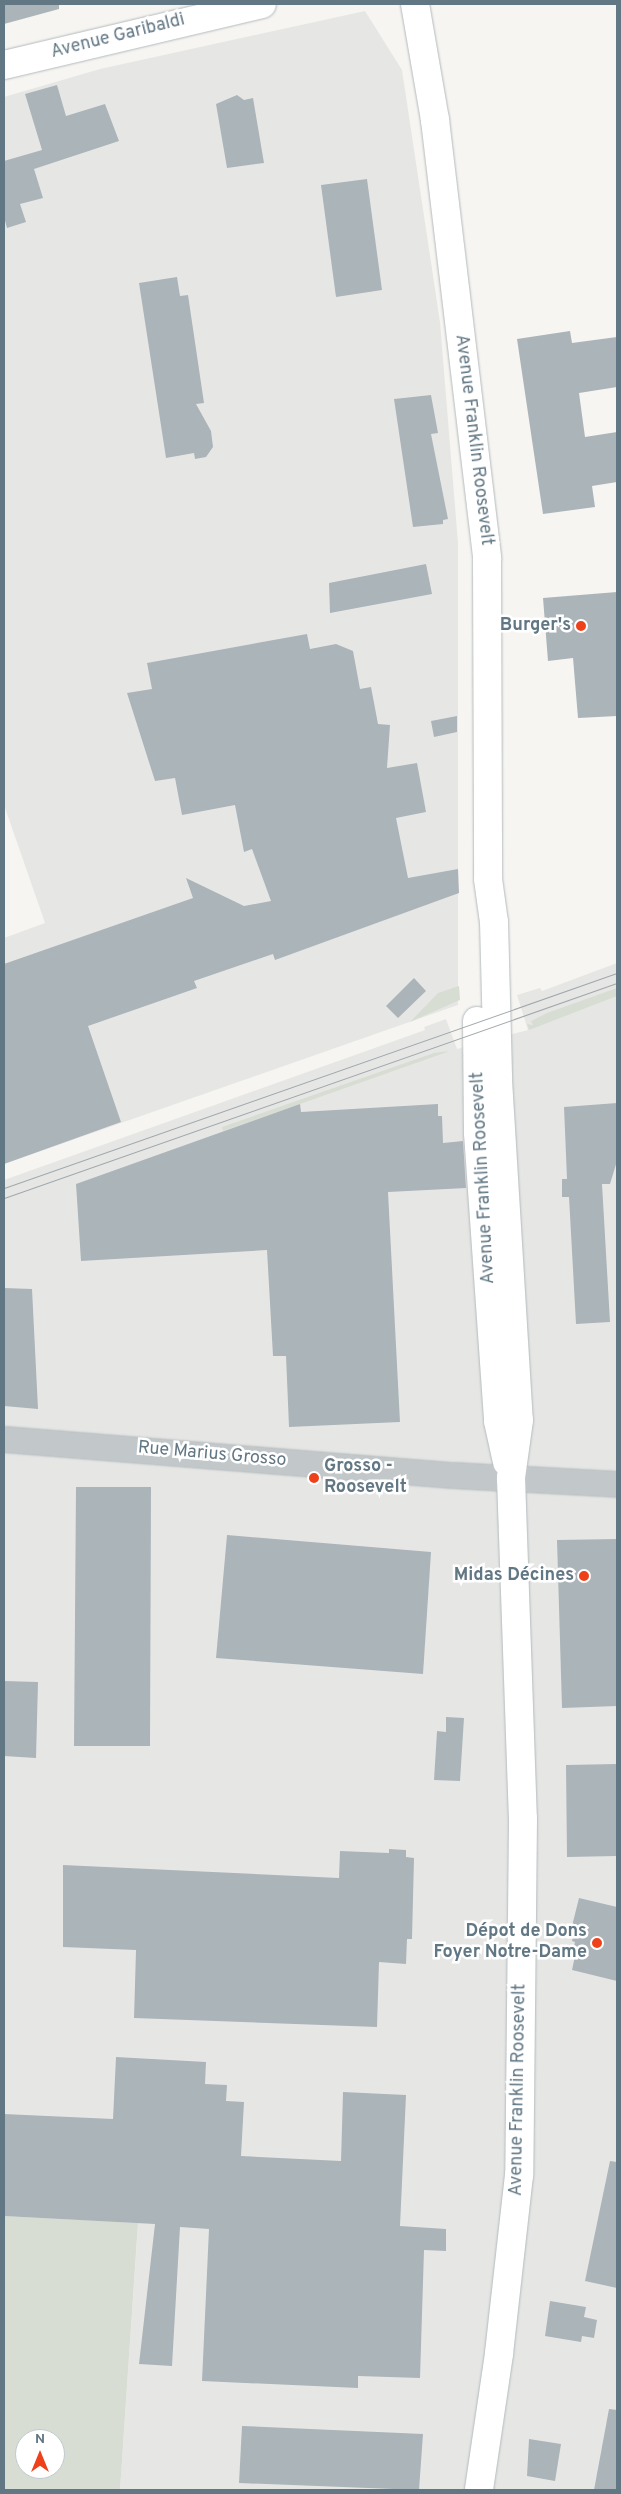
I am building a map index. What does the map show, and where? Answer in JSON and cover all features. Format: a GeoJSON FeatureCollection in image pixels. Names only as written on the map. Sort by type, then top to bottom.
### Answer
{"type":"FeatureCollection","features":[{"type":"Feature","properties":{"kind":"street","name":"Avenue Garibaldi"},"geometry":{"type":"LineString","coordinates":[[4,65],[262,4]]}},
{"type":"Feature","properties":{"kind":"street","name":"Avenue Franklin Roosevelt"},"geometry":{"type":"LineString","coordinates":[[415,4],[435,120],[487,558],[488,879],[494,922],[488,1080],[519,1420],[511,1478],[524,1818],[519,2175],[499,2354],[479,2490]]}},
{"type":"Feature","properties":{"kind":"street","name":"Rue Marius Grosso"},"geometry":{"type":"LineString","coordinates":[[4,1439],[511,1478],[617,1484]]}},
{"type":"Feature","properties":{"kind":"shaded area"},"geometry":{"type":"Polygon","coordinates":[[[365,11],[402,70],[440,322],[458,543],[458,1005],[4,1164],[4,938],[45,923],[4,805],[4,97],[100,69],[365,11]]]}},
{"type":"Feature","properties":{"kind":"shaded area"},"geometry":{"type":"Polygon","coordinates":[[[617,963],[617,2490],[120,2490],[138,2224],[4,2216],[4,1180],[425,1030],[424,1027],[446,1019],[457,1049],[528,1030],[517,995],[540,988],[542,991],[617,963]]]}},
{"type":"Feature","properties":{"kind":"shaded area"},"geometry":{"type":"Polygon","coordinates":[[[459,986],[460,1000],[410,1022],[438,993],[459,986]]]}},
{"type":"Feature","properties":{"kind":"shaded area"},"geometry":{"type":"Polygon","coordinates":[[[617,988],[617,996],[529,1030],[527,1024],[533,1025],[531,1021],[547,1013],[617,988]]]}},
{"type":"Feature","properties":{"kind":"shaded area"},"geometry":{"type":"Polygon","coordinates":[[[450,1051],[223,1131],[222,1127],[434,1053],[450,1051]]]}},
{"type":"Feature","properties":{"kind":"shaded area"},"geometry":{"type":"Polygon","coordinates":[[[4,2216],[138,2223],[120,2490],[4,2490],[4,2216]]]}},
{"type":"Feature","properties":{"kind":"building"},"geometry":{"type":"Polygon","coordinates":[[[4,4],[59,4],[59,9],[4,24],[4,4]]]}},
{"type":"Feature","properties":{"kind":"building"},"geometry":{"type":"Polygon","coordinates":[[[57,85],[66,116],[105,104],[119,141],[34,169],[43,198],[20,204],[26,222],[7,228],[4,217],[4,161],[42,150],[25,94],[57,85]]]}},
{"type":"Feature","properties":{"kind":"building"},"geometry":{"type":"Polygon","coordinates":[[[237,95],[244,100],[253,98],[264,163],[227,168],[216,104],[237,95]]]}},
{"type":"Feature","properties":{"kind":"building"},"geometry":{"type":"Polygon","coordinates":[[[367,179],[382,290],[336,297],[321,185],[367,179]]]}},
{"type":"Feature","properties":{"kind":"building"},"geometry":{"type":"Polygon","coordinates":[[[177,277],[180,296],[188,295],[204,403],[196,404],[211,431],[213,447],[206,457],[195,459],[194,453],[166,458],[139,283],[177,277]]]}},
{"type":"Feature","properties":{"kind":"building"},"geometry":{"type":"Polygon","coordinates":[[[570,331],[572,343],[617,337],[617,387],[579,393],[585,437],[617,432],[617,482],[592,486],[595,507],[543,514],[517,339],[570,331]]]}},
{"type":"Feature","properties":{"kind":"building"},"geometry":{"type":"Polygon","coordinates":[[[431,395],[438,433],[431,434],[448,519],[443,520],[443,524],[413,527],[394,399],[431,395]]]}},
{"type":"Feature","properties":{"kind":"building"},"geometry":{"type":"Polygon","coordinates":[[[426,564],[432,594],[330,613],[329,583],[426,564]]]}},
{"type":"Feature","properties":{"kind":"building","name":"Burger's"},"geometry":{"type":"Polygon","coordinates":[[[617,592],[617,716],[578,718],[573,658],[548,661],[543,598],[617,592]]]}},
{"type":"Feature","properties":{"kind":"building"},"geometry":{"type":"Polygon","coordinates":[[[307,634],[310,649],[336,644],[353,651],[360,689],[371,687],[378,724],[390,725],[387,768],[417,763],[426,812],[396,818],[408,878],[458,869],[459,893],[275,960],[273,954],[194,981],[197,988],[88,1026],[121,1122],[4,1164],[4,964],[193,898],[186,878],[244,906],[271,901],[252,849],[244,852],[235,805],[182,815],[175,778],[155,781],[127,693],[152,689],[147,663],[307,634]]]}},
{"type":"Feature","properties":{"kind":"building"},"geometry":{"type":"Polygon","coordinates":[[[457,716],[457,732],[434,737],[431,721],[457,716]]]}},
{"type":"Feature","properties":{"kind":"building"},"geometry":{"type":"Polygon","coordinates":[[[414,978],[426,991],[398,1018],[386,1006],[414,978]]]}},
{"type":"Feature","properties":{"kind":"building"},"geometry":{"type":"Polygon","coordinates":[[[617,1103],[617,1161],[610,1184],[602,1184],[610,1322],[576,1324],[569,1197],[562,1197],[562,1179],[567,1179],[564,1107],[617,1103]]]}},
{"type":"Feature","properties":{"kind":"building"},"geometry":{"type":"Polygon","coordinates":[[[300,1104],[301,1112],[438,1104],[438,1116],[442,1116],[443,1143],[463,1141],[466,1188],[388,1192],[400,1422],[289,1427],[286,1356],[273,1356],[267,1250],[81,1261],[76,1184],[300,1104]]]}},
{"type":"Feature","properties":{"kind":"building"},"geometry":{"type":"Polygon","coordinates":[[[4,1288],[32,1289],[38,1409],[4,1406],[4,1288]]]}},
{"type":"Feature","properties":{"kind":"building"},"geometry":{"type":"Polygon","coordinates":[[[76,1487],[151,1487],[150,1746],[74,1746],[76,1487]]]}},
{"type":"Feature","properties":{"kind":"building"},"geometry":{"type":"Polygon","coordinates":[[[227,1535],[431,1552],[423,1674],[216,1658],[227,1535]]]}},
{"type":"Feature","properties":{"kind":"building"},"geometry":{"type":"Polygon","coordinates":[[[617,1539],[617,1706],[562,1708],[557,1540],[617,1539]]]}},
{"type":"Feature","properties":{"kind":"building"},"geometry":{"type":"Polygon","coordinates":[[[4,1681],[38,1682],[36,1758],[4,1756],[4,1681]]]}},
{"type":"Feature","properties":{"kind":"building"},"geometry":{"type":"Polygon","coordinates":[[[446,1717],[464,1718],[460,1781],[434,1780],[437,1731],[446,1732],[446,1717]]]}},
{"type":"Feature","properties":{"kind":"building"},"geometry":{"type":"Polygon","coordinates":[[[617,1764],[617,1856],[567,1857],[566,1765],[617,1764]]]}},
{"type":"Feature","properties":{"kind":"building"},"geometry":{"type":"Polygon","coordinates":[[[389,1849],[406,1850],[406,1857],[414,1858],[412,1939],[407,1939],[406,1964],[379,1962],[377,2027],[134,2018],[136,1950],[63,1947],[63,1865],[339,1878],[340,1851],[389,1853],[389,1849]]]}},
{"type":"Feature","properties":{"kind":"building"},"geometry":{"type":"Polygon","coordinates":[[[579,1898],[617,1907],[617,1981],[572,1970],[575,1956],[572,1955],[575,1942],[572,1941],[575,1927],[572,1926],[579,1898]]]}},
{"type":"Feature","properties":{"kind":"building"},"geometry":{"type":"Polygon","coordinates":[[[116,2057],[206,2062],[205,2084],[227,2085],[226,2101],[244,2102],[241,2156],[341,2161],[343,2092],[406,2095],[400,2226],[446,2229],[446,2251],[424,2250],[420,2378],[358,2376],[358,2388],[202,2381],[209,2229],[180,2227],[172,2366],[139,2364],[155,2224],[4,2216],[4,2114],[113,2119],[116,2057]]]}},
{"type":"Feature","properties":{"kind":"building"},"geometry":{"type":"Polygon","coordinates":[[[610,2161],[617,2162],[617,2288],[585,2281],[610,2161]]]}},
{"type":"Feature","properties":{"kind":"building"},"geometry":{"type":"Polygon","coordinates":[[[550,2301],[586,2307],[584,2317],[597,2320],[594,2338],[582,2336],[581,2342],[545,2336],[550,2301]]]}},
{"type":"Feature","properties":{"kind":"building"},"geometry":{"type":"Polygon","coordinates":[[[609,2409],[617,2410],[617,2490],[594,2490],[609,2409]]]}},
{"type":"Feature","properties":{"kind":"building"},"geometry":{"type":"Polygon","coordinates":[[[242,2426],[423,2434],[419,2490],[239,2483],[242,2426]]]}},
{"type":"Feature","properties":{"kind":"building"},"geometry":{"type":"Polygon","coordinates":[[[529,2439],[561,2444],[555,2481],[527,2476],[529,2439]]]}},
{"type":"Feature","properties":{"kind":"tram line"},"geometry":{"type":"LineString","coordinates":[[4,1188],[617,973]]}},
{"type":"Feature","properties":{"kind":"tram line"},"geometry":{"type":"LineString","coordinates":[[4,1198],[617,983]]}},
{"type":"Feature","properties":{"kind":"place","name":"Burger's"},"geometry":{"type":"Point","coordinates":[581,626]}},
{"type":"Feature","properties":{"kind":"place","name":"Grosso - Roosevelt"},"geometry":{"type":"Point","coordinates":[314,1478]}},
{"type":"Feature","properties":{"kind":"place","name":"Midas Décines"},"geometry":{"type":"Point","coordinates":[584,1576]}},
{"type":"Feature","properties":{"kind":"place","name":"Dépot de Dons Foyer Notre-Dame"},"geometry":{"type":"Point","coordinates":[597,1943]}}]}
